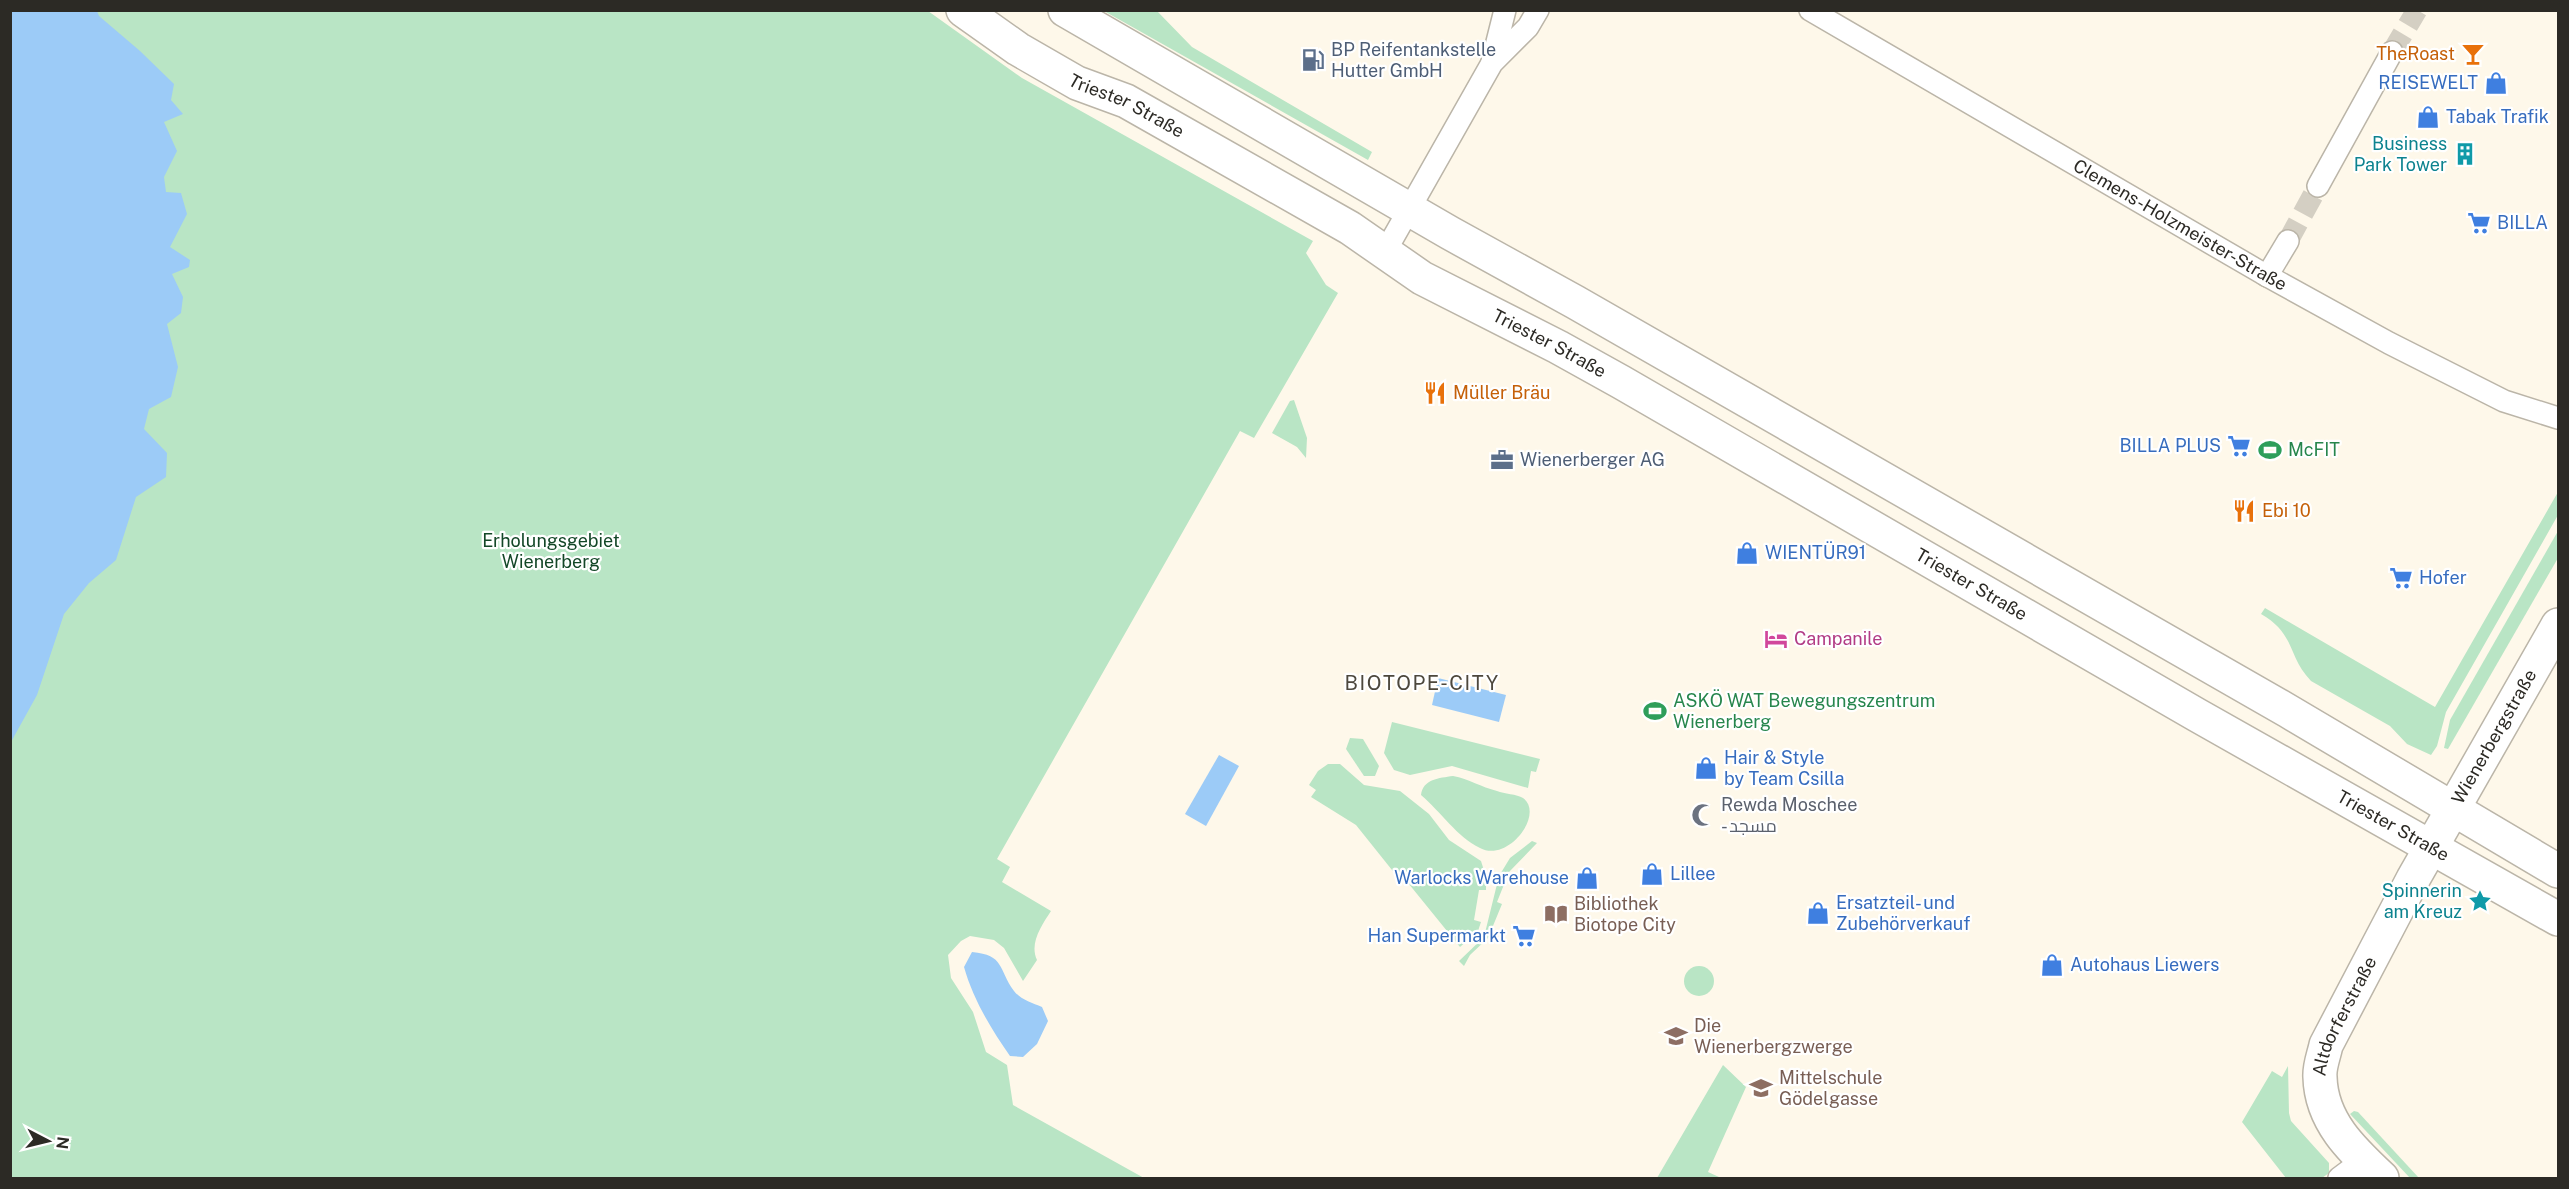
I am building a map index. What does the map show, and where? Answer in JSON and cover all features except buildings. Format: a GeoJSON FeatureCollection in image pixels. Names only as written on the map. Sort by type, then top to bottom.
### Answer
{"type":"FeatureCollection","features":[{"type":"Feature","properties":{"kind":"main road","name":"Triester Straße"},"geometry":{"type":"LineString","coordinates":[[963,10],[1018,49],[1077,83],[1126,101],[1350,228],[1422,278],[1558,346],[2430,849],[2559,919]]}},
{"type":"Feature","properties":{"kind":"main road"},"geometry":{"type":"LineString","coordinates":[[1065,10],[1450,233],[1575,302],[2288,711],[2559,871]]}},
{"type":"Feature","properties":{"kind":"main road","name":"Wienerbergstraße"},"geometry":{"type":"LineString","coordinates":[[2430,849],[2559,625]]}},
{"type":"Feature","properties":{"kind":"main road","name":"Altdorferstraße"},"geometry":{"type":"LineString","coordinates":[[2361,1172],[2322,1102],[2319,1075],[2326,1045],[2430,849]]}},
{"type":"Feature","properties":{"kind":"street"},"geometry":{"type":"LineString","coordinates":[[1492,63],[1504,10]]}},
{"type":"Feature","properties":{"kind":"street"},"geometry":{"type":"LineString","coordinates":[[1385,252],[1492,63],[1528,27],[1538,10]]}},
{"type":"Feature","properties":{"kind":"street","name":"Clemens-Holzmeister-Straße"},"geometry":{"type":"LineString","coordinates":[[1810,10],[2267,276],[2470,386],[2504,401],[2559,418]]}},
{"type":"Feature","properties":{"kind":"street"},"geometry":{"type":"LineString","coordinates":[[2318,186],[2392,52]]}},
{"type":"Feature","properties":{"kind":"street"},"geometry":{"type":"LineString","coordinates":[[2267,276],[2288,241]]}},
{"type":"Feature","properties":{"kind":"green space","name":"Erholungsgebiet Wienerberg"},"geometry":{"type":"Polygon","coordinates":[[[10,11],[928,11],[1022,78],[1313,241],[1306,253],[1326,285],[1338,293],[1254,438],[1240,431],[997,859],[1010,867],[1002,882],[1051,911],[1036,941],[1037,960],[1023,981],[1004,948],[994,940],[970,936],[961,941],[948,955],[951,978],[973,1012],[986,1052],[1007,1065],[1013,1105],[1144,1178],[11,1178],[10,11]]]}},
{"type":"Feature","properties":{"kind":"green space"},"geometry":{"type":"Polygon","coordinates":[[[1104,11],[1157,11],[1192,47],[1372,152],[1368,160],[1104,11]]]}},
{"type":"Feature","properties":{"kind":"green space"},"geometry":{"type":"Polygon","coordinates":[[[1294,400],[1307,438],[1306,458],[1297,447],[1272,433],[1290,401],[1294,400]]]}},
{"type":"Feature","properties":{"kind":"green space"},"geometry":{"type":"Polygon","coordinates":[[[2558,492],[2558,515],[2446,712],[2437,746],[2431,755],[2407,744],[2390,726],[2311,681],[2303,672],[2286,637],[2280,629],[2261,614],[2265,608],[2435,707],[2558,492]]]}},
{"type":"Feature","properties":{"kind":"green space"},"geometry":{"type":"Polygon","coordinates":[[[2558,531],[2558,558],[2448,749],[2444,748],[2450,720],[2558,531]]]}},
{"type":"Feature","properties":{"kind":"green space"},"geometry":{"type":"Polygon","coordinates":[[[1392,722],[1540,759],[1536,772],[1531,771],[1528,788],[1452,766],[1410,775],[1394,770],[1384,753],[1392,722]]]}},
{"type":"Feature","properties":{"kind":"green space"},"geometry":{"type":"Polygon","coordinates":[[[1350,738],[1363,739],[1379,766],[1375,776],[1364,776],[1346,749],[1350,738]]]}},
{"type":"Feature","properties":{"kind":"green space"},"geometry":{"type":"Polygon","coordinates":[[[1328,764],[1340,764],[1364,785],[1400,791],[1429,814],[1449,840],[1481,861],[1486,877],[1486,890],[1479,890],[1474,920],[1481,922],[1478,931],[1460,947],[1400,873],[1396,875],[1356,825],[1311,797],[1316,790],[1309,785],[1318,771],[1328,764]]]}},
{"type":"Feature","properties":{"kind":"green space"},"geometry":{"type":"Polygon","coordinates":[[[1453,776],[1523,798],[1529,805],[1530,815],[1520,835],[1512,843],[1502,849],[1491,851],[1480,848],[1456,831],[1421,795],[1428,782],[1453,776]]]}},
{"type":"Feature","properties":{"kind":"green space"},"geometry":{"type":"Polygon","coordinates":[[[1532,841],[1537,843],[1509,872],[1497,902],[1502,904],[1488,938],[1470,955],[1464,966],[1459,961],[1484,937],[1499,876],[1510,858],[1532,841]]]}},
{"type":"Feature","properties":{"kind":"green space"},"geometry":{"type":"Polygon","coordinates":[[[1699,966],[1710,970],[1714,981],[1710,992],[1699,996],[1688,992],[1684,981],[1688,970],[1699,966]]]}},
{"type":"Feature","properties":{"kind":"green space"},"geometry":{"type":"Polygon","coordinates":[[[1723,1065],[1746,1087],[1708,1172],[1719,1177],[1657,1178],[1723,1065]]]}},
{"type":"Feature","properties":{"kind":"green space"},"geometry":{"type":"Polygon","coordinates":[[[2288,1066],[2291,1121],[2329,1163],[2329,1173],[2322,1178],[2286,1178],[2242,1122],[2272,1071],[2282,1077],[2288,1066]]]}},
{"type":"Feature","properties":{"kind":"green space"},"geometry":{"type":"Polygon","coordinates":[[[2354,1111],[2358,1112],[2419,1178],[2410,1178],[2350,1114],[2354,1111]]]}},
{"type":"Feature","properties":{"kind":"water"},"geometry":{"type":"Polygon","coordinates":[[[11,10],[97,11],[99,16],[174,84],[171,100],[183,114],[164,122],[177,151],[164,177],[166,192],[181,193],[187,214],[170,247],[190,260],[189,267],[172,274],[183,297],[181,313],[167,324],[178,367],[171,397],[149,409],[144,429],[167,453],[166,477],[136,497],[116,560],[89,583],[64,614],[37,695],[11,742],[11,10]]]}},
{"type":"Feature","properties":{"kind":"water"},"geometry":{"type":"Polygon","coordinates":[[[1438,678],[1506,695],[1499,722],[1432,705],[1438,678]]]}},
{"type":"Feature","properties":{"kind":"water"},"geometry":{"type":"Polygon","coordinates":[[[1219,755],[1239,766],[1206,826],[1185,814],[1219,755]]]}},
{"type":"Feature","properties":{"kind":"water"},"geometry":{"type":"Polygon","coordinates":[[[972,952],[990,956],[996,960],[1017,994],[1042,1007],[1048,1021],[1037,1044],[1023,1057],[1010,1056],[978,1002],[964,967],[972,952]]]}},
{"type":"Feature","properties":{"kind":"tunnel"},"geometry":{"type":"LineString","coordinates":[[2392,52],[2417,10]]}},
{"type":"Feature","properties":{"kind":"tunnel"},"geometry":{"type":"LineString","coordinates":[[2288,241],[2318,186]]}},
{"type":"Feature","properties":{"kind":"place","name":"TheRoast"},"geometry":{"type":"Point","coordinates":[2473,54]}},
{"type":"Feature","properties":{"kind":"place","name":"BP Reifentankstelle Hutter GmbH"},"geometry":{"type":"Point","coordinates":[1313,60]}},
{"type":"Feature","properties":{"kind":"place","name":"REISEWELT"},"geometry":{"type":"Point","coordinates":[2496,83]}},
{"type":"Feature","properties":{"kind":"place","name":"Tabak Trafik"},"geometry":{"type":"Point","coordinates":[2428,117]}},
{"type":"Feature","properties":{"kind":"place","name":"Business Park Tower"},"geometry":{"type":"Point","coordinates":[2465,154]}},
{"type":"Feature","properties":{"kind":"place","name":"BILLA"},"geometry":{"type":"Point","coordinates":[2479,223]}},
{"type":"Feature","properties":{"kind":"place","name":"Müller Bräu"},"geometry":{"type":"Point","coordinates":[1435,393]}},
{"type":"Feature","properties":{"kind":"place","name":"BILLA PLUS"},"geometry":{"type":"Point","coordinates":[2239,446]}},
{"type":"Feature","properties":{"kind":"place","name":"McFIT"},"geometry":{"type":"Point","coordinates":[2270,450]}},
{"type":"Feature","properties":{"kind":"place","name":"Wienerberger AG"},"geometry":{"type":"Point","coordinates":[1502,460]}},
{"type":"Feature","properties":{"kind":"place","name":"Ebi 10"},"geometry":{"type":"Point","coordinates":[2244,511]}},
{"type":"Feature","properties":{"kind":"place","name":"WIENTÜR91"},"geometry":{"type":"Point","coordinates":[1747,553]}},
{"type":"Feature","properties":{"kind":"place","name":"Hofer"},"geometry":{"type":"Point","coordinates":[2401,578]}},
{"type":"Feature","properties":{"kind":"place","name":"Campanile"},"geometry":{"type":"Point","coordinates":[1776,639]}},
{"type":"Feature","properties":{"kind":"place","name":"ASKÖ WAT Bewegungszentrum Wienerberg"},"geometry":{"type":"Point","coordinates":[1655,711]}},
{"type":"Feature","properties":{"kind":"place","name":"Hair & Style by Team Csilla"},"geometry":{"type":"Point","coordinates":[1706,768]}},
{"type":"Feature","properties":{"kind":"place","name":"Rewda Moschee - مسجد"},"geometry":{"type":"Point","coordinates":[1703,815]}},
{"type":"Feature","properties":{"kind":"place","name":"Lillee"},"geometry":{"type":"Point","coordinates":[1652,874]}},
{"type":"Feature","properties":{"kind":"place","name":"Warlocks Warehouse"},"geometry":{"type":"Point","coordinates":[1587,878]}},
{"type":"Feature","properties":{"kind":"place","name":"Spinnerin am Kreuz"},"geometry":{"type":"Point","coordinates":[2480,901]}},
{"type":"Feature","properties":{"kind":"place","name":"Ersatzteil- und Zubehörverkauf"},"geometry":{"type":"Point","coordinates":[1818,913]}},
{"type":"Feature","properties":{"kind":"place","name":"Bibliothek Biotope City"},"geometry":{"type":"Point","coordinates":[1556,914]}},
{"type":"Feature","properties":{"kind":"place","name":"Han Supermarkt"},"geometry":{"type":"Point","coordinates":[1524,936]}},
{"type":"Feature","properties":{"kind":"place","name":"Autohaus Liewers"},"geometry":{"type":"Point","coordinates":[2052,965]}},
{"type":"Feature","properties":{"kind":"place","name":"Die Wienerbergzwerge"},"geometry":{"type":"Point","coordinates":[1676,1036]}},
{"type":"Feature","properties":{"kind":"place","name":"Mittelschule Gödelgasse"},"geometry":{"type":"Point","coordinates":[1761,1088]}},
{"type":"Feature","properties":{"kind":"district","name":"BIOTOPE-CITY"},"geometry":{"type":"Point","coordinates":[1422,683]}}]}
